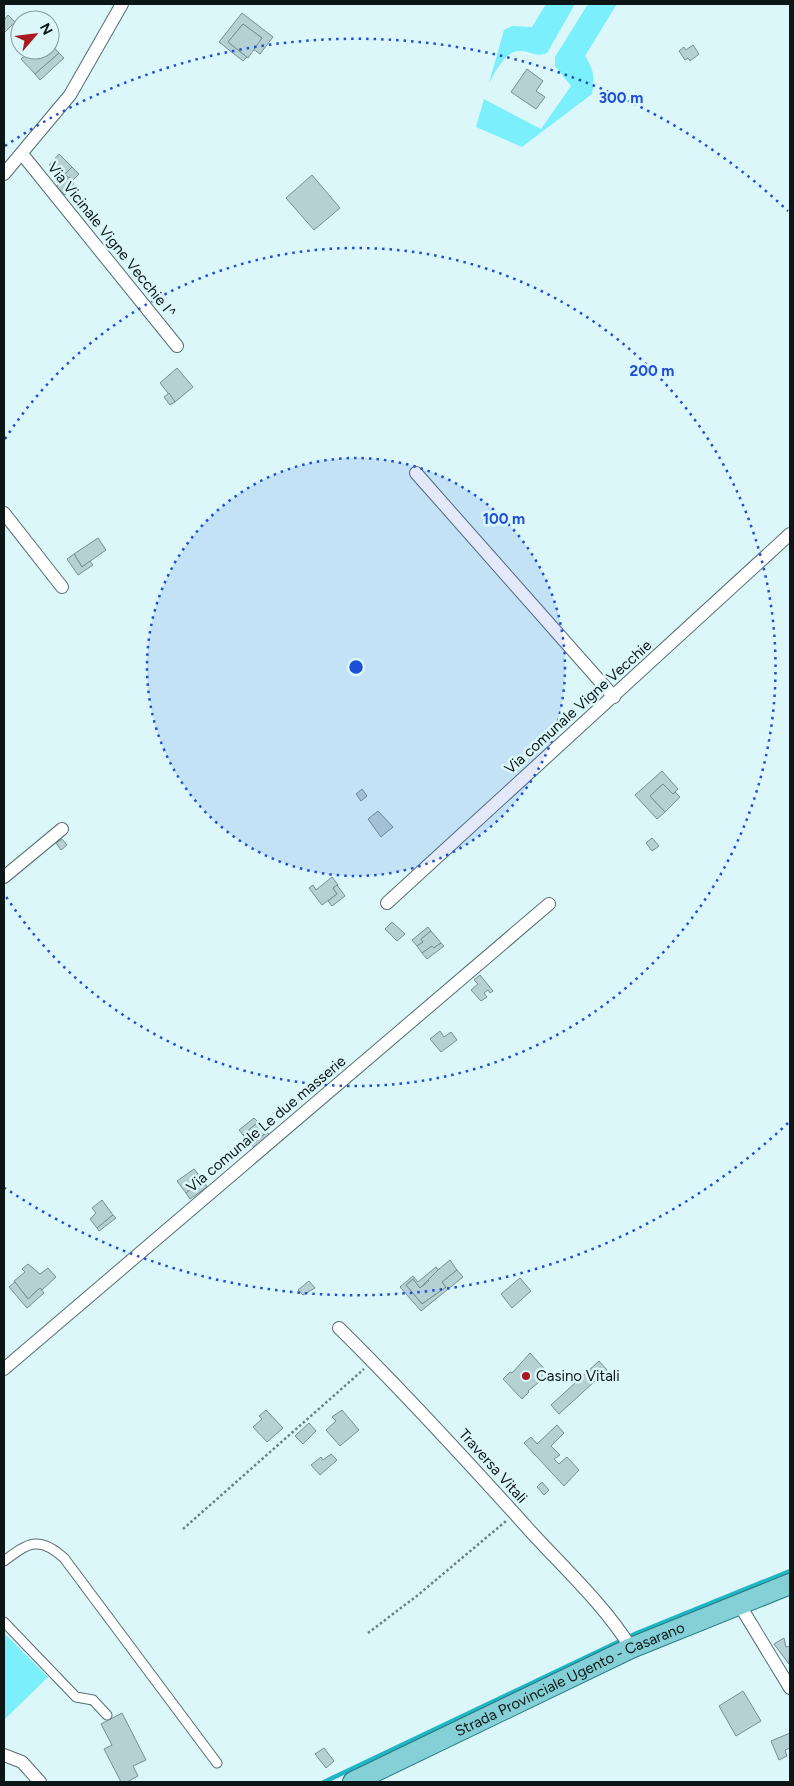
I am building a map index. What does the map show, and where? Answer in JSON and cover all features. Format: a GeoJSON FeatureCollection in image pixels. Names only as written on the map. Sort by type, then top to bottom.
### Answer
{"type":"FeatureCollection","features":[{"type":"Feature","properties":{"kind":"main road","name":"Strada Provinciale Ugento - Casarano"},"geometry":{"type":"LineString","coordinates":[[353,1782],[631,1648],[790,1584]]}},
{"type":"Feature","properties":{"kind":"street"},"geometry":{"type":"LineString","coordinates":[[4,174],[70,96],[122,4]]}},
{"type":"Feature","properties":{"kind":"street","name":"Via Vicinale Vigne Vecchie I^"},"geometry":{"type":"LineString","coordinates":[[22,154],[177,346]]}},
{"type":"Feature","properties":{"kind":"street"},"geometry":{"type":"LineString","coordinates":[[416,473],[614,697]]}},
{"type":"Feature","properties":{"kind":"street"},"geometry":{"type":"LineString","coordinates":[[4,513],[62,587]]}},
{"type":"Feature","properties":{"kind":"street","name":"Via comunale Vigne Vecchie"},"geometry":{"type":"LineString","coordinates":[[387,903],[790,534]]}},
{"type":"Feature","properties":{"kind":"street"},"geometry":{"type":"LineString","coordinates":[[4,877],[62,829]]}},
{"type":"Feature","properties":{"kind":"street","name":"Via comunale Le due masserie"},"geometry":{"type":"LineString","coordinates":[[4,1369],[549,904]]}},
{"type":"Feature","properties":{"kind":"street","name":"Traversa Vitali"},"geometry":{"type":"LineString","coordinates":[[339,1328],[515,1513],[619,1629],[631,1648]]}},
{"type":"Feature","properties":{"kind":"street"},"geometry":{"type":"LineString","coordinates":[[4,1561],[24,1547],[37,1544],[51,1546],[64,1558],[217,1763]]}},
{"type":"Feature","properties":{"kind":"street"},"geometry":{"type":"LineString","coordinates":[[739,1604],[790,1688]]}},
{"type":"Feature","properties":{"kind":"street"},"geometry":{"type":"LineString","coordinates":[[4,1622],[76,1697],[93,1700],[107,1715]]}},
{"type":"Feature","properties":{"kind":"street"},"geometry":{"type":"LineString","coordinates":[[4,1755],[22,1762],[40,1782]]}},
{"type":"Feature","properties":{"kind":"path"},"geometry":{"type":"LineString","coordinates":[[183,1529],[372,1361]]}},
{"type":"Feature","properties":{"kind":"path"},"geometry":{"type":"LineString","coordinates":[[368,1633],[418,1595],[515,1513]]}},
{"type":"Feature","properties":{"kind":"shaded area"},"geometry":{"type":"Polygon","coordinates":[[[546,4],[575,4],[547,53],[539,55],[523,51],[514,52],[505,58],[489,83],[504,30],[512,26],[532,27],[546,4]]]}},
{"type":"Feature","properties":{"kind":"shaded area"},"geometry":{"type":"Polygon","coordinates":[[[588,4],[617,4],[585,56],[593,74],[592,94],[522,147],[476,127],[484,99],[541,129],[571,86],[555,66],[555,57],[588,4]]]}},
{"type":"Feature","properties":{"kind":"shaded area"},"geometry":{"type":"Polygon","coordinates":[[[4,1633],[48,1677],[4,1720],[4,1633]]]}},
{"type":"Feature","properties":{"kind":"building"},"geometry":{"type":"Polygon","coordinates":[[[242,13],[273,37],[260,54],[253,49],[262,38],[243,24],[228,42],[247,57],[243,61],[219,42],[242,13]]]}},
{"type":"Feature","properties":{"kind":"building"},"geometry":{"type":"Polygon","coordinates":[[[8,15],[10,17],[10,27],[4,33],[4,20],[8,15]]]}},
{"type":"Feature","properties":{"kind":"building"},"geometry":{"type":"Polygon","coordinates":[[[243,24],[262,38],[248,58],[228,42],[243,24]]]}},
{"type":"Feature","properties":{"kind":"building"},"geometry":{"type":"Polygon","coordinates":[[[693,45],[699,54],[690,61],[688,58],[685,60],[679,51],[684,47],[686,50],[693,45]]]}},
{"type":"Feature","properties":{"kind":"building"},"geometry":{"type":"Polygon","coordinates":[[[60,54],[64,58],[40,80],[35,74],[51,60],[60,60],[60,54]]]}},
{"type":"Feature","properties":{"kind":"building"},"geometry":{"type":"Polygon","coordinates":[[[22,60],[51,60],[35,74],[22,60]]]}},
{"type":"Feature","properties":{"kind":"building"},"geometry":{"type":"Polygon","coordinates":[[[527,69],[543,81],[536,91],[545,97],[536,109],[511,92],[527,69]]]}},
{"type":"Feature","properties":{"kind":"building"},"geometry":{"type":"Polygon","coordinates":[[[59,154],[72,167],[65,174],[60,169],[57,172],[49,165],[59,154]]]}},
{"type":"Feature","properties":{"kind":"building"},"geometry":{"type":"Polygon","coordinates":[[[72,167],[79,174],[72,181],[65,174],[72,167]]]}},
{"type":"Feature","properties":{"kind":"building"},"geometry":{"type":"Polygon","coordinates":[[[312,175],[340,208],[314,230],[286,198],[312,175]]]}},
{"type":"Feature","properties":{"kind":"building"},"geometry":{"type":"Polygon","coordinates":[[[69,177],[74,183],[65,195],[56,186],[69,177]]]}},
{"type":"Feature","properties":{"kind":"building"},"geometry":{"type":"Polygon","coordinates":[[[177,368],[193,387],[175,402],[160,383],[177,368]]]}},
{"type":"Feature","properties":{"kind":"building"},"geometry":{"type":"Polygon","coordinates":[[[169,393],[175,402],[170,405],[164,397],[169,393]]]}},
{"type":"Feature","properties":{"kind":"building"},"geometry":{"type":"Polygon","coordinates":[[[98,538],[106,550],[82,567],[74,554],[98,538]]]}},
{"type":"Feature","properties":{"kind":"building"},"geometry":{"type":"Polygon","coordinates":[[[74,554],[82,567],[90,561],[93,565],[78,575],[67,559],[74,554]]]}},
{"type":"Feature","properties":{"kind":"building"},"geometry":{"type":"Polygon","coordinates":[[[662,771],[678,789],[673,794],[663,784],[650,796],[665,812],[657,819],[635,795],[662,771]]]}},
{"type":"Feature","properties":{"kind":"building"},"geometry":{"type":"Polygon","coordinates":[[[663,784],[673,794],[675,792],[680,797],[665,812],[650,796],[663,784]]]}},
{"type":"Feature","properties":{"kind":"building"},"geometry":{"type":"Polygon","coordinates":[[[362,789],[367,796],[361,801],[356,794],[362,789]]]}},
{"type":"Feature","properties":{"kind":"building"},"geometry":{"type":"Polygon","coordinates":[[[378,811],[393,827],[381,837],[368,819],[378,811]]]}},
{"type":"Feature","properties":{"kind":"building"},"geometry":{"type":"Polygon","coordinates":[[[652,838],[659,846],[652,851],[646,843],[652,838]]]}},
{"type":"Feature","properties":{"kind":"building"},"geometry":{"type":"Polygon","coordinates":[[[62,839],[67,845],[61,850],[56,843],[62,839]]]}},
{"type":"Feature","properties":{"kind":"building"},"geometry":{"type":"Polygon","coordinates":[[[332,877],[338,885],[333,888],[337,894],[322,905],[309,888],[313,885],[316,890],[332,877]]]}},
{"type":"Feature","properties":{"kind":"building"},"geometry":{"type":"Polygon","coordinates":[[[337,885],[345,896],[332,906],[328,901],[337,894],[333,888],[337,885]]]}},
{"type":"Feature","properties":{"kind":"building"},"geometry":{"type":"Polygon","coordinates":[[[392,922],[405,934],[397,941],[385,929],[392,922]]]}},
{"type":"Feature","properties":{"kind":"building"},"geometry":{"type":"Polygon","coordinates":[[[428,927],[431,931],[421,939],[423,942],[417,946],[412,940],[428,927]]]}},
{"type":"Feature","properties":{"kind":"building"},"geometry":{"type":"Polygon","coordinates":[[[431,931],[441,943],[434,948],[432,946],[422,953],[417,946],[423,942],[421,939],[431,931]]]}},
{"type":"Feature","properties":{"kind":"building"},"geometry":{"type":"Polygon","coordinates":[[[441,943],[444,946],[427,959],[422,953],[432,946],[434,948],[441,943]]]}},
{"type":"Feature","properties":{"kind":"building"},"geometry":{"type":"Polygon","coordinates":[[[480,975],[493,991],[490,993],[488,990],[484,993],[487,997],[481,1001],[471,990],[478,984],[474,980],[480,975]]]}},
{"type":"Feature","properties":{"kind":"building"},"geometry":{"type":"Polygon","coordinates":[[[440,1031],[444,1037],[451,1032],[457,1040],[441,1052],[430,1039],[440,1031]]]}},
{"type":"Feature","properties":{"kind":"building"},"geometry":{"type":"Polygon","coordinates":[[[254,1118],[258,1122],[243,1135],[239,1130],[254,1118]]]}},
{"type":"Feature","properties":{"kind":"building"},"geometry":{"type":"Polygon","coordinates":[[[258,1122],[267,1132],[252,1145],[243,1135],[258,1122]]]}},
{"type":"Feature","properties":{"kind":"building"},"geometry":{"type":"Polygon","coordinates":[[[267,1132],[271,1137],[256,1150],[252,1145],[267,1132]]]}},
{"type":"Feature","properties":{"kind":"building"},"geometry":{"type":"Polygon","coordinates":[[[194,1169],[205,1183],[198,1189],[195,1186],[186,1193],[177,1181],[194,1169]]]}},
{"type":"Feature","properties":{"kind":"building"},"geometry":{"type":"Polygon","coordinates":[[[205,1183],[207,1187],[190,1199],[186,1193],[195,1186],[198,1189],[205,1183]]]}},
{"type":"Feature","properties":{"kind":"building"},"geometry":{"type":"Polygon","coordinates":[[[102,1200],[113,1215],[97,1228],[90,1219],[96,1213],[92,1208],[102,1200]]]}},
{"type":"Feature","properties":{"kind":"building"},"geometry":{"type":"Polygon","coordinates":[[[113,1215],[116,1218],[99,1231],[97,1228],[113,1215]]]}},
{"type":"Feature","properties":{"kind":"building"},"geometry":{"type":"Polygon","coordinates":[[[450,1260],[457,1270],[442,1282],[446,1287],[422,1304],[406,1285],[413,1279],[420,1288],[429,1281],[427,1279],[450,1260]]]}},
{"type":"Feature","properties":{"kind":"building"},"geometry":{"type":"Polygon","coordinates":[[[28,1264],[40,1274],[48,1268],[56,1277],[42,1290],[40,1288],[28,1299],[14,1281],[25,1272],[22,1269],[28,1264]]]}},
{"type":"Feature","properties":{"kind":"building"},"geometry":{"type":"Polygon","coordinates":[[[436,1267],[438,1270],[420,1288],[413,1279],[406,1285],[422,1304],[446,1287],[442,1282],[457,1270],[463,1277],[421,1311],[400,1287],[413,1276],[418,1282],[436,1267]]]}},
{"type":"Feature","properties":{"kind":"building"},"geometry":{"type":"Polygon","coordinates":[[[520,1278],[531,1291],[512,1308],[501,1294],[520,1278]]]}},
{"type":"Feature","properties":{"kind":"building"},"geometry":{"type":"Polygon","coordinates":[[[309,1281],[315,1288],[303,1295],[298,1290],[309,1281]]]}},
{"type":"Feature","properties":{"kind":"building"},"geometry":{"type":"Polygon","coordinates":[[[15,1282],[28,1299],[40,1288],[44,1293],[27,1308],[9,1287],[15,1282]]]}},
{"type":"Feature","properties":{"kind":"building","name":"Casino Vitali"},"geometry":{"type":"Polygon","coordinates":[[[530,1353],[549,1374],[528,1391],[522,1399],[503,1379],[510,1372],[512,1373],[530,1353]]]}},
{"type":"Feature","properties":{"kind":"building"},"geometry":{"type":"Polygon","coordinates":[[[599,1361],[607,1370],[559,1414],[551,1405],[599,1361]]]}},
{"type":"Feature","properties":{"kind":"building"},"geometry":{"type":"Polygon","coordinates":[[[266,1410],[283,1428],[267,1442],[253,1427],[262,1419],[259,1416],[266,1410]]]}},
{"type":"Feature","properties":{"kind":"building"},"geometry":{"type":"Polygon","coordinates":[[[342,1410],[359,1430],[340,1446],[326,1430],[336,1421],[332,1417],[342,1410]]]}},
{"type":"Feature","properties":{"kind":"building"},"geometry":{"type":"Polygon","coordinates":[[[309,1423],[316,1431],[303,1444],[295,1436],[309,1423]]]}},
{"type":"Feature","properties":{"kind":"building"},"geometry":{"type":"Polygon","coordinates":[[[557,1425],[564,1433],[551,1446],[560,1455],[554,1459],[559,1464],[567,1457],[579,1470],[564,1486],[524,1443],[531,1437],[537,1444],[557,1425]]]}},
{"type":"Feature","properties":{"kind":"building"},"geometry":{"type":"Polygon","coordinates":[[[331,1454],[337,1460],[320,1475],[311,1465],[321,1457],[323,1460],[331,1454]]]}},
{"type":"Feature","properties":{"kind":"building"},"geometry":{"type":"Polygon","coordinates":[[[542,1482],[549,1490],[544,1495],[537,1487],[542,1482]]]}},
{"type":"Feature","properties":{"kind":"building"},"geometry":{"type":"Polygon","coordinates":[[[784,1638],[786,1647],[790,1646],[789,1664],[774,1644],[784,1638]]]}},
{"type":"Feature","properties":{"kind":"building"},"geometry":{"type":"Polygon","coordinates":[[[743,1691],[761,1721],[736,1736],[719,1706],[743,1691]]]}},
{"type":"Feature","properties":{"kind":"building"},"geometry":{"type":"Polygon","coordinates":[[[122,1713],[146,1760],[133,1766],[138,1776],[127,1782],[121,1782],[104,1749],[112,1745],[101,1724],[122,1713]]]}},
{"type":"Feature","properties":{"kind":"building"},"geometry":{"type":"Polygon","coordinates":[[[790,1733],[790,1748],[785,1750],[787,1756],[779,1760],[771,1741],[790,1733]]]}},
{"type":"Feature","properties":{"kind":"building"},"geometry":{"type":"Polygon","coordinates":[[[324,1748],[334,1761],[326,1768],[315,1754],[324,1748]]]}},
{"type":"Feature","properties":{"kind":"waterway"},"geometry":{"type":"LineString","coordinates":[[324,1782],[637,1633],[790,1571]]}},
{"type":"Feature","properties":{"kind":"place","name":"Casino Vitali"},"geometry":{"type":"Point","coordinates":[526,1376]}}]}
